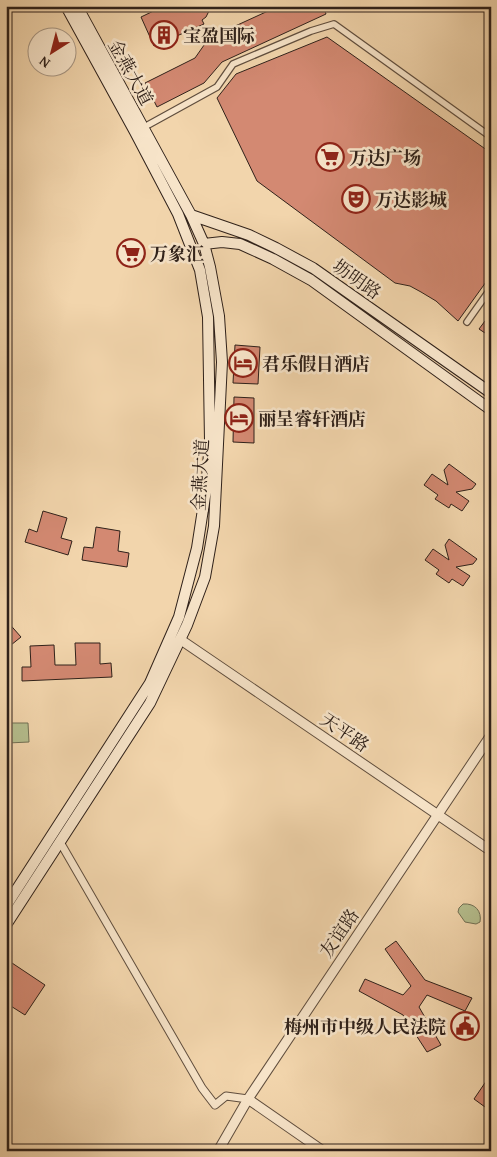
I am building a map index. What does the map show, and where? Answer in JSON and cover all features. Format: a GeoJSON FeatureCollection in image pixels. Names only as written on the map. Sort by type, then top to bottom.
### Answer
{"type":"FeatureCollection","features":[{"type":"Feature","properties":{"kind":"main road","name":"金燕大道"},"geometry":{"type":"LineString","coordinates":[[6,906],[150,683],[167,646],[179,617],[197,548],[206,490],[210,441],[208,317],[200,270],[178,214],[66,6]]}},
{"type":"Feature","properties":{"kind":"main road","name":"金燕大道"},"geometry":{"type":"LineString","coordinates":[[6,925],[150,703],[188,625],[205,576],[214,526],[222,362],[219,316],[204,244],[191,215],[76,6]]}},
{"type":"Feature","properties":{"kind":"main road","name":"坜明路"},"geometry":{"type":"LineString","coordinates":[[191,215],[249,235],[313,268],[491,393]]}},
{"type":"Feature","properties":{"kind":"main road","name":"坜明路"},"geometry":{"type":"LineString","coordinates":[[204,244],[222,242],[240,244],[273,259],[311,280],[491,410]]}},
{"type":"Feature","properties":{"kind":"street"},"geometry":{"type":"LineString","coordinates":[[148,125],[217,88],[233,64],[311,31],[334,24],[491,137]]}},
{"type":"Feature","properties":{"kind":"street"},"geometry":{"type":"LineString","coordinates":[[467,322],[491,288]]}},
{"type":"Feature","properties":{"kind":"street","name":"天平路"},"geometry":{"type":"LineString","coordinates":[[180,640],[491,851]]}},
{"type":"Feature","properties":{"kind":"street","name":"友谊路"},"geometry":{"type":"LineString","coordinates":[[218,1151],[248,1099],[491,735]]}},
{"type":"Feature","properties":{"kind":"street"},"geometry":{"type":"LineString","coordinates":[[60,842],[202,1088],[215,1104],[226,1096],[248,1099],[323,1151]]}},
{"type":"Feature","properties":{"kind":"green space"},"geometry":{"type":"Polygon","coordinates":[[[8,723],[28,723],[29,742],[8,743],[8,723]]]}},
{"type":"Feature","properties":{"kind":"green space"},"geometry":{"type":"Polygon","coordinates":[[[463,904],[477,908],[480,914],[480,922],[476,924],[465,922],[458,912],[463,904]]]}},
{"type":"Feature","properties":{"kind":"building","name":"宝盈国际"},"geometry":{"type":"Polygon","coordinates":[[[164,6],[209,6],[209,11],[202,20],[204,24],[154,46],[141,17],[164,6]]]}},
{"type":"Feature","properties":{"kind":"building"},"geometry":{"type":"Polygon","coordinates":[[[279,6],[323,6],[326,14],[222,62],[204,83],[157,107],[145,83],[195,58],[209,38],[279,6]]]}},
{"type":"Feature","properties":{"kind":"building","name":"万达广场"},"geometry":{"type":"Polygon","coordinates":[[[327,37],[491,153],[491,275],[458,321],[436,301],[410,286],[395,283],[257,181],[217,98],[236,74],[327,37]]]}},
{"type":"Feature","properties":{"kind":"building"},"geometry":{"type":"Polygon","coordinates":[[[491,313],[491,337],[479,329],[491,313]]]}},
{"type":"Feature","properties":{"kind":"building"},"geometry":{"type":"Polygon","coordinates":[[[235,345],[260,347],[258,384],[233,383],[235,345]]]}},
{"type":"Feature","properties":{"kind":"building"},"geometry":{"type":"Polygon","coordinates":[[[234,397],[254,398],[254,443],[233,442],[234,397]]]}},
{"type":"Feature","properties":{"kind":"building"},"geometry":{"type":"Polygon","coordinates":[[[449,464],[476,484],[472,489],[456,492],[469,501],[462,511],[451,504],[449,508],[435,499],[438,495],[424,485],[432,474],[448,485],[444,470],[449,464]]]}},
{"type":"Feature","properties":{"kind":"building"},"geometry":{"type":"Polygon","coordinates":[[[43,511],[67,518],[61,538],[72,541],[68,555],[25,542],[29,529],[37,532],[43,511]]]}},
{"type":"Feature","properties":{"kind":"building"},"geometry":{"type":"Polygon","coordinates":[[[96,527],[120,531],[118,551],[129,553],[127,567],[82,560],[84,547],[93,548],[96,527]]]}},
{"type":"Feature","properties":{"kind":"building"},"geometry":{"type":"Polygon","coordinates":[[[449,539],[477,559],[473,564],[456,567],[470,576],[463,586],[452,579],[449,583],[436,574],[439,570],[425,560],[433,549],[449,560],[445,545],[449,539]]]}},
{"type":"Feature","properties":{"kind":"building"},"geometry":{"type":"Polygon","coordinates":[[[6,620],[21,637],[6,649],[6,620]]]}},
{"type":"Feature","properties":{"kind":"building"},"geometry":{"type":"Polygon","coordinates":[[[75,643],[100,643],[100,664],[111,663],[112,677],[22,681],[22,667],[31,667],[30,646],[54,645],[55,665],[76,665],[75,643]]]}},
{"type":"Feature","properties":{"kind":"building"},"geometry":{"type":"Polygon","coordinates":[[[396,941],[425,980],[472,998],[465,1011],[427,995],[419,1007],[441,1045],[427,1052],[403,1015],[359,991],[365,979],[403,995],[411,986],[385,949],[396,941]]]}},
{"type":"Feature","properties":{"kind":"building"},"geometry":{"type":"Polygon","coordinates":[[[6,959],[45,985],[25,1015],[6,1003],[6,959]]]}},
{"type":"Feature","properties":{"kind":"building"},"geometry":{"type":"Polygon","coordinates":[[[491,1074],[491,1098],[485,1107],[474,1099],[491,1074]]]}},
{"type":"Feature","properties":{"kind":"place","name":"宝盈国际"},"geometry":{"type":"Point","coordinates":[164,35]}},
{"type":"Feature","properties":{"kind":"place","name":"万达广场"},"geometry":{"type":"Point","coordinates":[330,157]}},
{"type":"Feature","properties":{"kind":"place","name":"万达影城"},"geometry":{"type":"Point","coordinates":[356,199]}},
{"type":"Feature","properties":{"kind":"place","name":"万象汇"},"geometry":{"type":"Point","coordinates":[131,253]}},
{"type":"Feature","properties":{"kind":"place","name":"君乐假日酒店"},"geometry":{"type":"Point","coordinates":[243,363]}},
{"type":"Feature","properties":{"kind":"place","name":"丽呈睿轩酒店"},"geometry":{"type":"Point","coordinates":[239,418]}},
{"type":"Feature","properties":{"kind":"place","name":"梅州市中级人民法院"},"geometry":{"type":"Point","coordinates":[465,1026]}}]}
